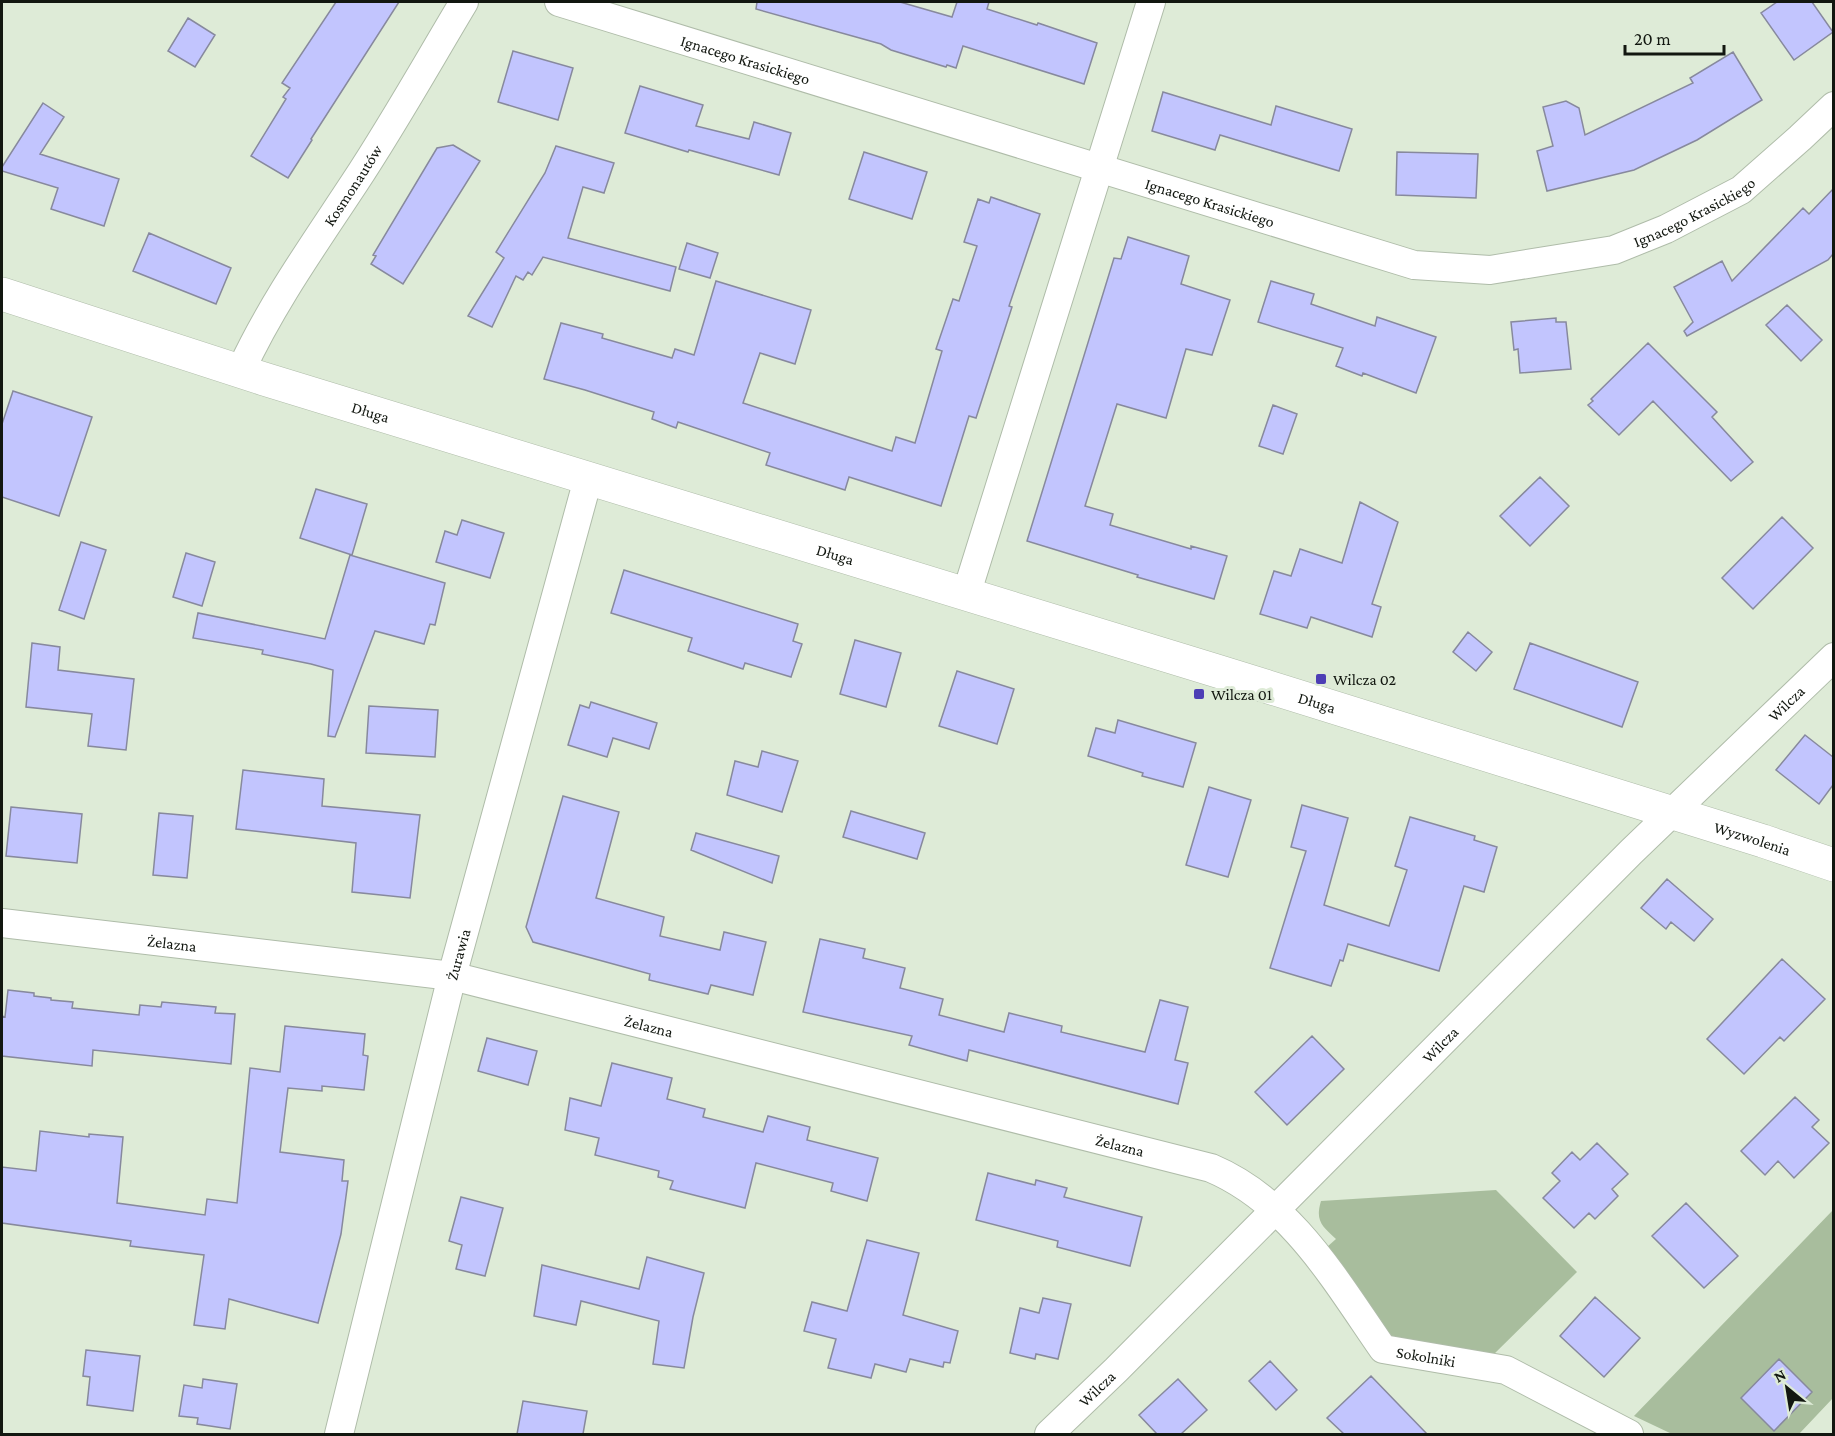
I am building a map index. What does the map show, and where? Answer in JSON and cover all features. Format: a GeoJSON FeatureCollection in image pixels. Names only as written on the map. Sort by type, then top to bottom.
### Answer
{"type":"FeatureCollection","features":[{"type":"Feature","properties":{"kind":"street","name":"Kosmonautów"},"geometry":{"type":"LineString","coordinates":[[241,370],[286,288],[357,179],[464,2]]}},
{"type":"Feature","properties":{"kind":"street","name":"Ignacego Krasickiego"},"geometry":{"type":"LineString","coordinates":[[558,2],[1414,266],[1490,270],[1614,250],[1666,229],[1741,190],[1833,106]]}},
{"type":"Feature","properties":{"kind":"street"},"geometry":{"type":"LineString","coordinates":[[966,595],[1151,2]]}},
{"type":"Feature","properties":{"kind":"street","name":"Długa"},"geometry":{"type":"LineString","coordinates":[[2,294],[1671,813]]}},
{"type":"Feature","properties":{"kind":"street","name":"Żurawia"},"geometry":{"type":"LineString","coordinates":[[339,1434],[452,975],[588,478]]}},
{"type":"Feature","properties":{"kind":"street","name":"Wilcza"},"geometry":{"type":"LineString","coordinates":[[1049,1434],[1116,1370],[1671,813],[1833,657]]}},
{"type":"Feature","properties":{"kind":"street","name":"Wyzwolenia"},"geometry":{"type":"LineString","coordinates":[[1671,813],[1833,865]]}},
{"type":"Feature","properties":{"kind":"street","name":"Żelazna"},"geometry":{"type":"LineString","coordinates":[[2,922],[452,975],[1211,1168],[1229,1175],[1276,1209]]}},
{"type":"Feature","properties":{"kind":"street","name":"Sokolniki"},"geometry":{"type":"LineString","coordinates":[[1276,1209],[1317,1253],[1383,1349],[1506,1370],[1629,1434]]}},
{"type":"Feature","properties":{"kind":"green space"},"geometry":{"type":"Polygon","coordinates":[[[1496,1190],[1577,1272],[1492,1356],[1389,1336],[1327,1247],[1336,1239],[1319,1218],[1321,1201],[1496,1190]]]}},
{"type":"Feature","properties":{"kind":"green space"},"geometry":{"type":"Polygon","coordinates":[[[1833,1210],[1833,1398],[1799,1434],[1672,1434],[1634,1416],[1833,1210]]]}},
{"type":"Feature","properties":{"kind":"building"},"geometry":{"type":"Polygon","coordinates":[[[336,2],[399,2],[288,178],[251,156],[286,99],[283,97],[290,88],[282,83],[336,2]]]}},
{"type":"Feature","properties":{"kind":"building"},"geometry":{"type":"Polygon","coordinates":[[[757,2],[900,2],[952,17],[957,2],[989,2],[987,9],[1097,43],[1084,84],[963,46],[956,68],[947,65],[946,67],[891,50],[881,44],[756,9],[757,2]]]}},
{"type":"Feature","properties":{"kind":"building"},"geometry":{"type":"Polygon","coordinates":[[[1777,2],[1812,2],[1833,32],[1794,60],[1761,13],[1777,2]]]}},
{"type":"Feature","properties":{"kind":"building"},"geometry":{"type":"Polygon","coordinates":[[[188,18],[215,35],[195,67],[168,51],[188,18]]]}},
{"type":"Feature","properties":{"kind":"building"},"geometry":{"type":"Polygon","coordinates":[[[513,51],[573,68],[558,120],[498,102],[513,51]]]}},
{"type":"Feature","properties":{"kind":"building"},"geometry":{"type":"Polygon","coordinates":[[[1733,52],[1762,100],[1697,140],[1634,170],[1547,191],[1537,151],[1553,146],[1543,107],[1566,101],[1579,108],[1585,135],[1693,83],[1690,78],[1733,52]]]}},
{"type":"Feature","properties":{"kind":"building"},"geometry":{"type":"Polygon","coordinates":[[[640,86],[703,105],[696,126],[749,139],[754,122],[791,133],[779,175],[625,133],[640,86]]]}},
{"type":"Feature","properties":{"kind":"building"},"geometry":{"type":"Polygon","coordinates":[[[1163,92],[1271,125],[1276,106],[1352,129],[1339,171],[1220,135],[1215,150],[1152,131],[1163,92]]]}},
{"type":"Feature","properties":{"kind":"building"},"geometry":{"type":"Polygon","coordinates":[[[43,103],[64,117],[40,154],[119,179],[104,226],[51,209],[58,188],[2,171],[2,167],[43,103]]]}},
{"type":"Feature","properties":{"kind":"building"},"geometry":{"type":"Polygon","coordinates":[[[453,145],[480,161],[403,284],[371,264],[376,256],[373,255],[437,148],[453,145]]]}},
{"type":"Feature","properties":{"kind":"building"},"geometry":{"type":"Polygon","coordinates":[[[556,146],[614,163],[604,193],[583,187],[568,238],[676,267],[670,291],[543,257],[532,275],[528,272],[523,280],[516,276],[492,327],[468,316],[504,258],[496,252],[545,173],[556,146]]]}},
{"type":"Feature","properties":{"kind":"building"},"geometry":{"type":"Polygon","coordinates":[[[864,152],[927,172],[912,219],[849,199],[864,152]]]}},
{"type":"Feature","properties":{"kind":"building"},"geometry":{"type":"Polygon","coordinates":[[[1397,152],[1478,154],[1476,198],[1396,195],[1397,152]]]}},
{"type":"Feature","properties":{"kind":"building"},"geometry":{"type":"Polygon","coordinates":[[[1833,189],[1833,254],[1828,260],[1687,336],[1684,331],[1693,322],[1674,287],[1722,261],[1732,281],[1803,208],[1809,214],[1833,189]]]}},
{"type":"Feature","properties":{"kind":"building"},"geometry":{"type":"Polygon","coordinates":[[[991,197],[1040,214],[1009,306],[1012,307],[976,418],[969,416],[941,506],[849,477],[845,490],[766,465],[770,453],[678,422],[676,428],[652,419],[654,412],[544,379],[561,323],[603,334],[602,338],[672,358],[675,349],[694,355],[716,281],[811,310],[795,364],[760,353],[743,403],[892,451],[896,437],[915,443],[942,351],[936,349],[953,299],[959,301],[977,246],[964,242],[978,199],[989,203],[991,197]]]}},
{"type":"Feature","properties":{"kind":"building"},"geometry":{"type":"Polygon","coordinates":[[[149,233],[231,268],[216,304],[133,271],[149,233]]]}},
{"type":"Feature","properties":{"kind":"building"},"geometry":{"type":"Polygon","coordinates":[[[1128,237],[1189,256],[1181,284],[1230,300],[1212,355],[1186,349],[1166,418],[1117,404],[1085,506],[1113,514],[1110,525],[1191,549],[1191,546],[1227,556],[1214,599],[1027,541],[1114,258],[1121,259],[1128,237]]]}},
{"type":"Feature","properties":{"kind":"building"},"geometry":{"type":"Polygon","coordinates":[[[687,243],[718,253],[710,278],[679,269],[687,243]]]}},
{"type":"Feature","properties":{"kind":"building"},"geometry":{"type":"Polygon","coordinates":[[[1271,281],[1314,294],[1311,304],[1375,326],[1377,317],[1436,337],[1416,393],[1363,373],[1362,376],[1336,366],[1343,348],[1258,322],[1271,281]]]}},
{"type":"Feature","properties":{"kind":"building"},"geometry":{"type":"Polygon","coordinates":[[[1787,305],[1822,340],[1801,361],[1766,325],[1787,305]]]}},
{"type":"Feature","properties":{"kind":"building"},"geometry":{"type":"Polygon","coordinates":[[[1556,318],[1556,322],[1566,322],[1571,369],[1520,373],[1518,349],[1514,350],[1511,322],[1556,318]]]}},
{"type":"Feature","properties":{"kind":"building"},"geometry":{"type":"Polygon","coordinates":[[[1648,343],[1717,412],[1712,417],[1753,462],[1731,481],[1653,401],[1619,435],[1588,405],[1593,401],[1591,399],[1648,343]]]}},
{"type":"Feature","properties":{"kind":"building"},"geometry":{"type":"Polygon","coordinates":[[[13,391],[92,417],[59,516],[2,497],[2,424],[13,391]]]}},
{"type":"Feature","properties":{"kind":"building"},"geometry":{"type":"Polygon","coordinates":[[[1273,405],[1297,414],[1283,454],[1259,446],[1273,405]]]}},
{"type":"Feature","properties":{"kind":"building"},"geometry":{"type":"Polygon","coordinates":[[[1540,477],[1569,506],[1530,546],[1500,516],[1540,477]]]}},
{"type":"Feature","properties":{"kind":"building"},"geometry":{"type":"Polygon","coordinates":[[[316,489],[367,504],[352,555],[300,538],[316,489]]]}},
{"type":"Feature","properties":{"kind":"building"},"geometry":{"type":"Polygon","coordinates":[[[1360,502],[1398,522],[1372,604],[1381,607],[1372,637],[1311,617],[1307,628],[1260,614],[1274,571],[1291,576],[1300,549],[1342,563],[1360,502]]]}},
{"type":"Feature","properties":{"kind":"building"},"geometry":{"type":"Polygon","coordinates":[[[1782,517],[1813,548],[1753,609],[1722,578],[1782,517]]]}},
{"type":"Feature","properties":{"kind":"building"},"geometry":{"type":"Polygon","coordinates":[[[462,520],[504,533],[490,578],[436,562],[445,531],[457,535],[462,520]]]}},
{"type":"Feature","properties":{"kind":"building"},"geometry":{"type":"Polygon","coordinates":[[[81,542],[106,550],[84,619],[59,610],[81,542]]]}},
{"type":"Feature","properties":{"kind":"building"},"geometry":{"type":"Polygon","coordinates":[[[186,553],[215,562],[202,606],[173,597],[186,553]]]}},
{"type":"Feature","properties":{"kind":"building"},"geometry":{"type":"Polygon","coordinates":[[[350,555],[445,583],[435,625],[430,624],[424,644],[375,631],[335,737],[328,736],[333,670],[262,654],[263,650],[193,638],[198,613],[325,639],[350,555]]]}},
{"type":"Feature","properties":{"kind":"building"},"geometry":{"type":"Polygon","coordinates":[[[624,570],[798,624],[793,641],[802,644],[791,677],[745,663],[743,669],[688,651],[692,638],[611,613],[624,570]]]}},
{"type":"Feature","properties":{"kind":"building"},"geometry":{"type":"Polygon","coordinates":[[[1468,632],[1492,652],[1476,671],[1453,652],[1468,632]]]}},
{"type":"Feature","properties":{"kind":"building"},"geometry":{"type":"Polygon","coordinates":[[[855,640],[901,653],[886,707],[840,694],[855,640]]]}},
{"type":"Feature","properties":{"kind":"building"},"geometry":{"type":"Polygon","coordinates":[[[32,643],[60,647],[58,670],[134,679],[126,750],[88,746],[92,714],[26,707],[32,643]]]}},
{"type":"Feature","properties":{"kind":"building"},"geometry":{"type":"Polygon","coordinates":[[[1530,643],[1638,682],[1622,727],[1514,689],[1530,643]]]}},
{"type":"Feature","properties":{"kind":"building"},"geometry":{"type":"Polygon","coordinates":[[[957,671],[1014,689],[997,744],[939,726],[957,671]]]}},
{"type":"Feature","properties":{"kind":"building"},"geometry":{"type":"Polygon","coordinates":[[[591,702],[657,723],[649,749],[613,738],[607,757],[568,745],[580,705],[589,708],[591,702]]]}},
{"type":"Feature","properties":{"kind":"building"},"geometry":{"type":"Polygon","coordinates":[[[369,706],[438,710],[435,757],[366,753],[369,706]]]}},
{"type":"Feature","properties":{"kind":"building"},"geometry":{"type":"Polygon","coordinates":[[[1118,720],[1196,743],[1183,787],[1142,776],[1143,773],[1088,756],[1096,728],[1115,733],[1118,720]]]}},
{"type":"Feature","properties":{"kind":"building"},"geometry":{"type":"Polygon","coordinates":[[[1805,735],[1833,757],[1833,785],[1819,804],[1776,770],[1805,735]]]}},
{"type":"Feature","properties":{"kind":"building"},"geometry":{"type":"Polygon","coordinates":[[[762,751],[798,761],[782,812],[727,795],[735,761],[758,767],[762,751]]]}},
{"type":"Feature","properties":{"kind":"building"},"geometry":{"type":"Polygon","coordinates":[[[243,770],[324,779],[322,806],[420,815],[410,898],[352,892],[356,843],[236,829],[243,770]]]}},
{"type":"Feature","properties":{"kind":"building"},"geometry":{"type":"Polygon","coordinates":[[[1209,787],[1251,800],[1228,877],[1186,865],[1209,787]]]}},
{"type":"Feature","properties":{"kind":"building"},"geometry":{"type":"Polygon","coordinates":[[[563,796],[619,812],[596,898],[664,917],[660,936],[720,950],[724,932],[766,942],[753,995],[711,985],[708,994],[649,980],[650,974],[533,942],[526,927],[563,796]]]}},
{"type":"Feature","properties":{"kind":"building"},"geometry":{"type":"Polygon","coordinates":[[[1302,805],[1348,818],[1324,905],[1389,926],[1407,870],[1395,866],[1410,817],[1475,836],[1474,840],[1497,847],[1484,892],[1464,886],[1439,971],[1348,944],[1331,986],[1270,968],[1306,851],[1291,847],[1302,805]]]}},
{"type":"Feature","properties":{"kind":"building"},"geometry":{"type":"Polygon","coordinates":[[[11,807],[82,814],[77,863],[6,856],[11,807]]]}},
{"type":"Feature","properties":{"kind":"building"},"geometry":{"type":"Polygon","coordinates":[[[851,811],[925,833],[917,859],[843,837],[851,811]]]}},
{"type":"Feature","properties":{"kind":"building"},"geometry":{"type":"Polygon","coordinates":[[[159,813],[193,816],[187,878],[153,875],[159,813]]]}},
{"type":"Feature","properties":{"kind":"building"},"geometry":{"type":"Polygon","coordinates":[[[696,833],[779,856],[772,883],[691,850],[696,833]]]}},
{"type":"Feature","properties":{"kind":"building"},"geometry":{"type":"Polygon","coordinates":[[[1667,879],[1713,919],[1694,941],[1671,922],[1666,929],[1641,908],[1667,879]]]}},
{"type":"Feature","properties":{"kind":"building"},"geometry":{"type":"Polygon","coordinates":[[[820,939],[865,949],[863,958],[905,968],[900,988],[943,999],[939,1015],[1004,1032],[1009,1013],[1062,1026],[1061,1032],[1145,1052],[1160,1000],[1188,1007],[1175,1060],[1188,1063],[1178,1104],[969,1050],[967,1061],[909,1045],[912,1036],[803,1012],[820,939]]]}},
{"type":"Feature","properties":{"kind":"building"},"geometry":{"type":"Polygon","coordinates":[[[1782,959],[1825,999],[1784,1041],[1780,1037],[1744,1074],[1707,1039],[1782,959]]]}},
{"type":"Feature","properties":{"kind":"building"},"geometry":{"type":"Polygon","coordinates":[[[8,990],[34,993],[34,996],[51,998],[51,1000],[73,1002],[72,1008],[139,1015],[140,1005],[161,1007],[162,1002],[216,1007],[215,1013],[235,1014],[231,1064],[93,1050],[92,1066],[2,1056],[2,1016],[5,1017],[8,990]]]}},
{"type":"Feature","properties":{"kind":"building"},"geometry":{"type":"Polygon","coordinates":[[[285,1026],[365,1034],[363,1055],[368,1056],[364,1090],[322,1086],[322,1091],[288,1088],[280,1152],[344,1160],[342,1181],[348,1181],[341,1234],[318,1323],[229,1299],[225,1329],[194,1325],[204,1255],[130,1246],[131,1241],[2,1223],[2,1167],[36,1171],[40,1131],[89,1137],[89,1134],[123,1137],[117,1203],[205,1215],[207,1199],[237,1203],[250,1068],[280,1072],[285,1026]]]}},
{"type":"Feature","properties":{"kind":"building"},"geometry":{"type":"Polygon","coordinates":[[[1312,1036],[1344,1069],[1287,1125],[1255,1092],[1312,1036]]]}},
{"type":"Feature","properties":{"kind":"building"},"geometry":{"type":"Polygon","coordinates":[[[487,1038],[537,1051],[528,1085],[478,1071],[487,1038]]]}},
{"type":"Feature","properties":{"kind":"building"},"geometry":{"type":"Polygon","coordinates":[[[612,1063],[672,1078],[667,1099],[705,1109],[703,1117],[763,1132],[768,1116],[810,1127],[807,1140],[878,1158],[867,1201],[831,1191],[833,1183],[756,1163],[745,1208],[670,1189],[673,1181],[658,1177],[659,1171],[595,1155],[599,1138],[565,1130],[570,1098],[601,1106],[612,1063]]]}},
{"type":"Feature","properties":{"kind":"building"},"geometry":{"type":"Polygon","coordinates":[[[1795,1097],[1819,1120],[1812,1127],[1829,1143],[1794,1178],[1778,1161],[1765,1175],[1741,1151],[1795,1097]]]}},
{"type":"Feature","properties":{"kind":"building"},"geometry":{"type":"Polygon","coordinates":[[[1597,1143],[1628,1174],[1612,1189],[1618,1196],[1595,1219],[1589,1213],[1574,1228],[1543,1198],[1560,1181],[1552,1173],[1572,1152],[1580,1160],[1597,1143]]]}},
{"type":"Feature","properties":{"kind":"building"},"geometry":{"type":"Polygon","coordinates":[[[988,1173],[1035,1185],[1036,1180],[1067,1188],[1064,1197],[1142,1217],[1130,1266],[1057,1247],[1058,1241],[976,1220],[988,1173]]]}},
{"type":"Feature","properties":{"kind":"building"},"geometry":{"type":"Polygon","coordinates":[[[461,1197],[503,1208],[485,1276],[456,1269],[462,1245],[449,1241],[461,1197]]]}},
{"type":"Feature","properties":{"kind":"building"},"geometry":{"type":"Polygon","coordinates":[[[1686,1203],[1738,1256],[1704,1288],[1652,1236],[1686,1203]]]}},
{"type":"Feature","properties":{"kind":"building"},"geometry":{"type":"Polygon","coordinates":[[[867,1240],[919,1253],[903,1315],[958,1331],[950,1363],[944,1362],[943,1367],[910,1359],[906,1372],[875,1364],[871,1378],[828,1368],[836,1339],[804,1331],[812,1302],[847,1311],[867,1240]]]}},
{"type":"Feature","properties":{"kind":"building"},"geometry":{"type":"Polygon","coordinates":[[[647,1257],[704,1273],[684,1368],[653,1364],[659,1321],[581,1301],[576,1325],[534,1316],[542,1265],[639,1289],[647,1257]]]}},
{"type":"Feature","properties":{"kind":"building"},"geometry":{"type":"Polygon","coordinates":[[[1595,1297],[1640,1338],[1604,1377],[1560,1336],[1595,1297]]]}},
{"type":"Feature","properties":{"kind":"building"},"geometry":{"type":"Polygon","coordinates":[[[1043,1298],[1071,1304],[1058,1359],[1036,1354],[1035,1359],[1010,1353],[1020,1308],[1039,1313],[1043,1298]]]}},
{"type":"Feature","properties":{"kind":"building"},"geometry":{"type":"Polygon","coordinates":[[[86,1350],[140,1356],[133,1411],[87,1405],[90,1377],[83,1376],[86,1350]]]}},
{"type":"Feature","properties":{"kind":"building"},"geometry":{"type":"Polygon","coordinates":[[[1779,1359],[1812,1392],[1774,1431],[1741,1398],[1779,1359]]]}},
{"type":"Feature","properties":{"kind":"building"},"geometry":{"type":"Polygon","coordinates":[[[1270,1361],[1297,1390],[1276,1410],[1249,1381],[1270,1361]]]}},
{"type":"Feature","properties":{"kind":"building"},"geometry":{"type":"Polygon","coordinates":[[[1371,1376],[1427,1434],[1344,1434],[1327,1418],[1371,1376]]]}},
{"type":"Feature","properties":{"kind":"building"},"geometry":{"type":"Polygon","coordinates":[[[203,1379],[237,1384],[230,1429],[197,1424],[198,1418],[179,1416],[184,1385],[202,1388],[203,1379]]]}},
{"type":"Feature","properties":{"kind":"building"},"geometry":{"type":"Polygon","coordinates":[[[1178,1379],[1207,1410],[1181,1434],[1157,1434],[1139,1415],[1178,1379]]]}},
{"type":"Feature","properties":{"kind":"building"},"geometry":{"type":"Polygon","coordinates":[[[523,1401],[587,1411],[583,1434],[517,1434],[523,1401]]]}},
{"type":"Feature","properties":{"kind":"place","name":"Wilcza 02"},"geometry":{"type":"Point","coordinates":[1321,679]}},
{"type":"Feature","properties":{"kind":"place","name":"Wilcza 01"},"geometry":{"type":"Point","coordinates":[1199,694]}}]}
